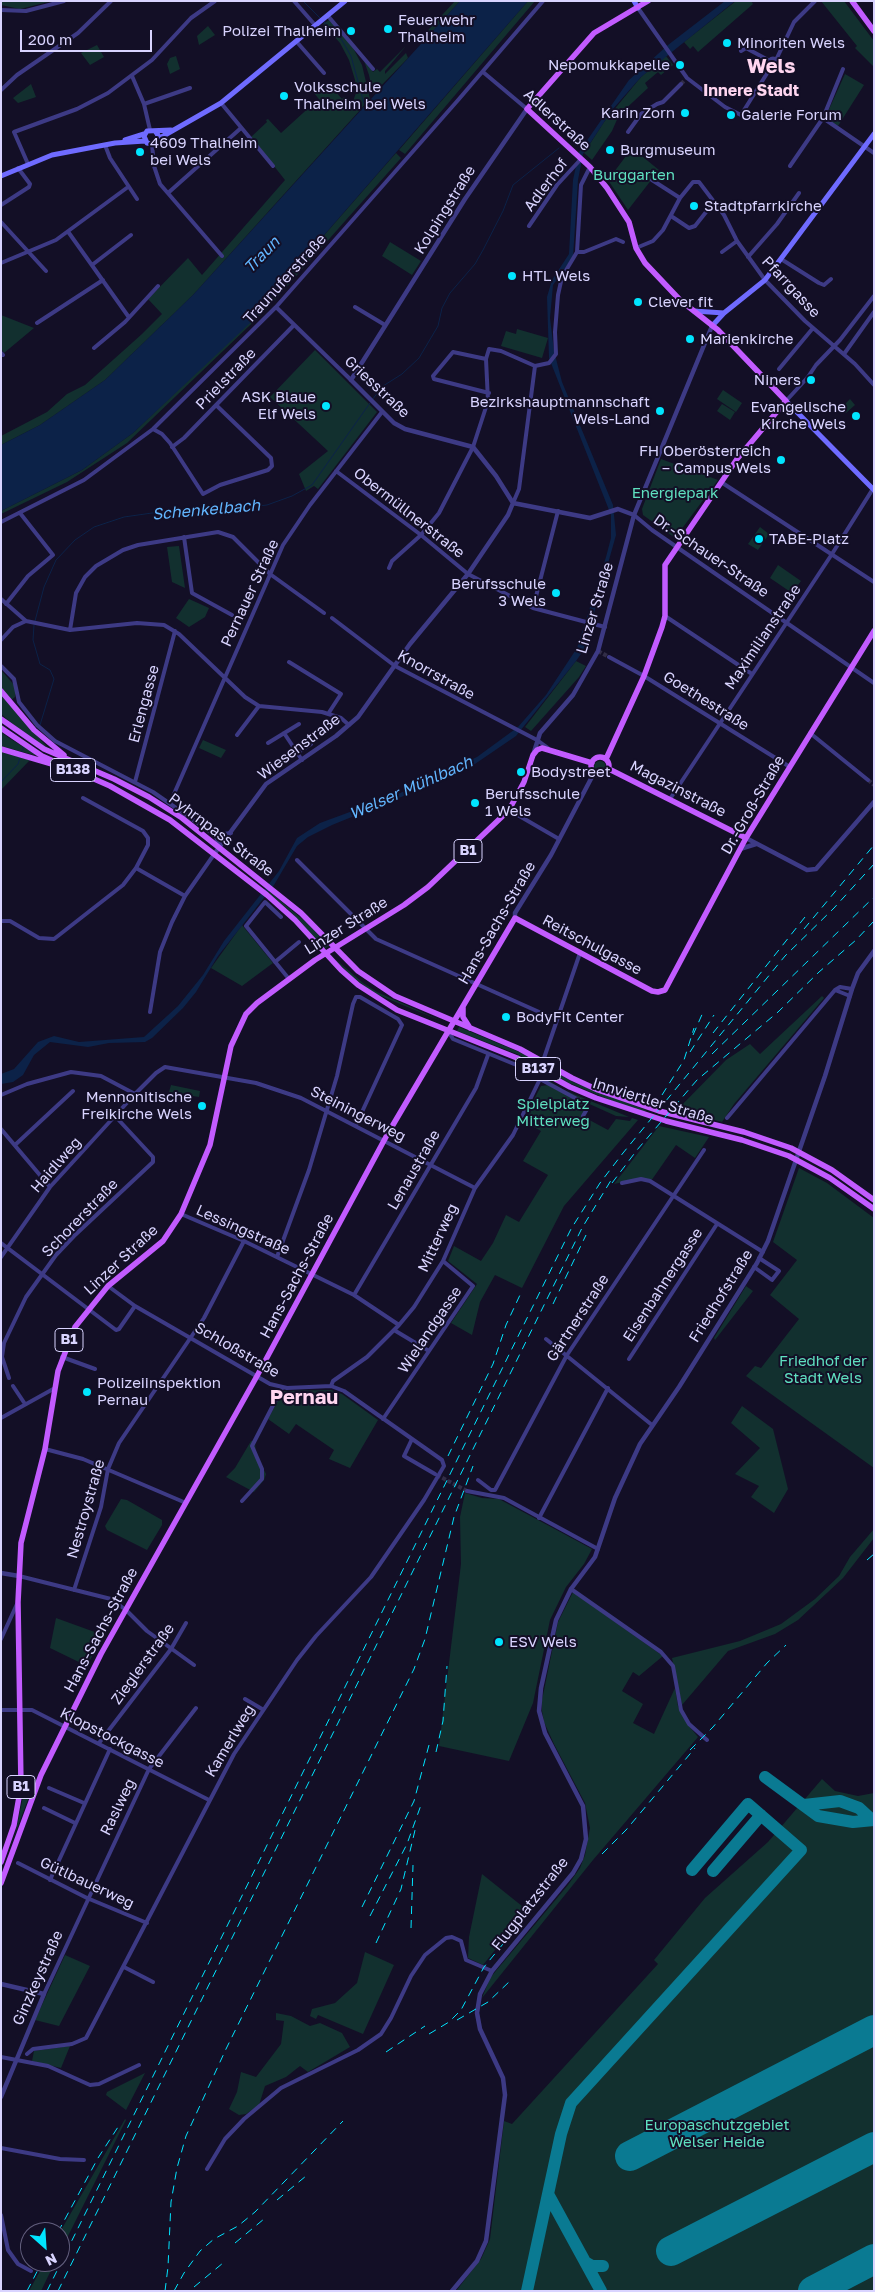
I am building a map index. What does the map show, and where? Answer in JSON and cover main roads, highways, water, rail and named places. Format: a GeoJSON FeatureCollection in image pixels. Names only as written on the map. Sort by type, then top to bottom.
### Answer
{"type":"FeatureCollection","features":[{"type":"Feature","properties":{"kind":"main road"},"geometry":{"type":"LineString","coordinates":[[115,143],[146,141],[152,144],[221,103],[251,79],[262,73],[296,41],[346,1]]}},
{"type":"Feature","properties":{"kind":"main road"},"geometry":{"type":"LineString","coordinates":[[634,1],[638,8],[648,1]]}},
{"type":"Feature","properties":{"kind":"main road"},"geometry":{"type":"LineString","coordinates":[[852,1],[874,31]]}},
{"type":"Feature","properties":{"kind":"main road","name":"Adlerstraße"},"geometry":{"type":"LineString","coordinates":[[638,8],[594,33],[527,109],[590,167],[630,222],[636,248],[645,263],[712,326],[786,401]]}},
{"type":"Feature","properties":{"kind":"main road"},"geometry":{"type":"LineString","coordinates":[[1,176],[52,155],[115,143],[152,130],[174,130]]}},
{"type":"Feature","properties":{"kind":"main road"},"geometry":{"type":"LineString","coordinates":[[152,130],[158,139]]}},
{"type":"Feature","properties":{"kind":"main road"},"geometry":{"type":"LineString","coordinates":[[144,134],[146,141]]}},
{"type":"Feature","properties":{"kind":"main road"},"geometry":{"type":"LineString","coordinates":[[712,326],[724,313],[765,280],[874,134]]}},
{"type":"Feature","properties":{"kind":"main road"},"geometry":{"type":"LineString","coordinates":[[694,311],[724,313]]}},
{"type":"Feature","properties":{"kind":"main road"},"geometry":{"type":"LineString","coordinates":[[606,759],[597,758],[592,762],[594,773],[602,776],[609,769],[606,759],[644,676],[665,616],[664,570],[677,547],[744,449],[786,401],[873,488]]}},
{"type":"Feature","properties":{"kind":"main road","name":"Dr.-Groß-Straße"},"geometry":{"type":"LineString","coordinates":[[658,992],[665,990],[746,838],[874,631]]}},
{"type":"Feature","properties":{"kind":"main road"},"geometry":{"type":"LineString","coordinates":[[1,691],[34,730],[73,762]]}},
{"type":"Feature","properties":{"kind":"main road","name":"Pyhrnpass Straße"},"geometry":{"type":"LineString","coordinates":[[4,721],[44,749],[149,797],[220,847],[266,884],[300,912],[334,947]]}},
{"type":"Feature","properties":{"kind":"main road","name":"Pyhrnpass Straße"},"geometry":{"type":"LineString","coordinates":[[2,729],[42,756],[110,786],[146,805],[215,854],[261,890],[295,920],[325,953]]}},
{"type":"Feature","properties":{"kind":"main road","name":"Linzer Straße"},"geometry":{"type":"LineString","coordinates":[[1,1862],[18,1808],[21,1786],[18,1602],[23,1530],[44,1449],[62,1357],[75,1328],[88,1308],[108,1286],[163,1241],[181,1214],[210,1145],[231,1046],[246,1014],[257,1003],[325,953],[365,930],[428,887],[509,810],[524,782],[534,752],[542,748],[592,762]]}},
{"type":"Feature","properties":{"kind":"main road"},"geometry":{"type":"LineString","coordinates":[[1,749],[72,770]]}},
{"type":"Feature","properties":{"kind":"main road","name":"Magazinstraße"},"geometry":{"type":"LineString","coordinates":[[609,769],[746,838]]}},
{"type":"Feature","properties":{"kind":"main road","name":"Reitschulgasse"},"geometry":{"type":"LineString","coordinates":[[515,918],[658,992]]}},
{"type":"Feature","properties":{"kind":"main road","name":"Hans-Sachs-Straße"},"geometry":{"type":"LineString","coordinates":[[1,1883],[33,1796],[65,1726],[126,1610],[313,1275],[384,1139],[515,918]]}},
{"type":"Feature","properties":{"kind":"main road","name":"Innviertler Straße"},"geometry":{"type":"LineString","coordinates":[[334,947],[358,972],[386,991],[520,1048],[572,1078],[628,1101],[744,1132],[799,1152],[850,1181],[874,1200]]}},
{"type":"Feature","properties":{"kind":"main road","name":"Innviertler Straße"},"geometry":{"type":"LineString","coordinates":[[325,953],[358,985],[383,1002],[448,1031],[528,1063],[570,1087],[611,1104],[666,1121],[742,1140],[796,1160],[830,1178],[874,1209]]}},
{"type":"Feature","properties":{"kind":"main road"},"geometry":{"type":"LineString","coordinates":[[464,1004],[462,1017],[470,1028]]}},
{"type":"Feature","properties":{"kind":"water","name":"Traun"},"geometry":{"type":"Polygon","coordinates":[[[460,1],[528,1],[264,304],[265,309],[133,433],[82,470],[1,511],[1,445],[40,425],[105,380],[193,295],[460,1]]]}},
{"type":"Feature","properties":{"kind":"water","name":"Welser Mühlbach"},"geometry":{"type":"Polygon","coordinates":[[[725,1],[735,1],[641,77],[612,110],[583,154],[578,180],[573,257],[553,285],[550,318],[554,351],[562,382],[613,505],[616,535],[583,651],[516,736],[472,766],[448,778],[332,825],[308,837],[297,846],[274,885],[218,956],[196,992],[183,1008],[152,1038],[145,1042],[109,1043],[88,1047],[50,1042],[34,1055],[23,1075],[13,1082],[1,1084],[1,1074],[14,1069],[38,1042],[54,1036],[79,1042],[144,1037],[178,1006],[203,975],[224,941],[279,871],[297,838],[320,823],[396,795],[477,757],[518,727],[546,695],[577,648],[611,538],[611,515],[549,358],[547,297],[552,280],[569,254],[573,180],[579,152],[629,80],[668,45],[725,1]]]}},
{"type":"Feature","properties":{"kind":"waterway"},"geometry":{"type":"LineString","coordinates":[[303,1],[320,18]]}},
{"type":"Feature","properties":{"kind":"waterway"},"geometry":{"type":"LineString","coordinates":[[323,21],[340,37],[351,56],[365,107]]}},
{"type":"Feature","properties":{"kind":"waterway","name":"Schenkelbach"},"geometry":{"type":"LineString","coordinates":[[372,400],[383,386],[402,374],[419,358],[438,326],[442,308],[450,293],[475,264],[483,250],[503,211],[513,185],[559,148]]}},
{"type":"Feature","properties":{"kind":"waterway","name":"Schenkelbach"},"geometry":{"type":"LineString","coordinates":[[35,621],[44,587],[56,560],[75,540],[94,527],[124,517],[152,513],[195,510],[213,511],[267,505],[292,496],[312,485],[370,403]]}},
{"type":"Feature","properties":{"kind":"waterway","name":"Schenkelbach"},"geometry":{"type":"LineString","coordinates":[[34,625],[33,640],[40,664],[50,670],[54,679],[40,725]]}},
{"type":"Feature","properties":{"kind":"waterway","name":"Schenkelbach"},"geometry":{"type":"LineString","coordinates":[[21,754],[24,746]]}},
{"type":"Feature","properties":{"kind":"waterway","name":"Schenkelbach"},"geometry":{"type":"LineString","coordinates":[[1,782],[18,764],[20,758]]}},
{"type":"Feature","properties":{"kind":"tunnel"},"geometry":{"type":"LineString","coordinates":[[681,84],[685,80]]}},
{"type":"Feature","properties":{"kind":"tunnel"},"geometry":{"type":"LineString","coordinates":[[598,651],[609,657]]}},
{"type":"Feature","properties":{"kind":"tunnel"},"geometry":{"type":"LineString","coordinates":[[868,780],[874,785]]}},
{"type":"Feature","properties":{"kind":"tunnel"},"geometry":{"type":"LineString","coordinates":[[437,1475],[467,1491]]}},
{"type":"Feature","properties":{"kind":"railway"},"geometry":{"type":"LineString","coordinates":[[804,929],[874,845]]}},
{"type":"Feature","properties":{"kind":"railway"},"geometry":{"type":"LineString","coordinates":[[47,2291],[571,1229],[600,1183],[623,1153],[785,956],[834,908],[874,864]]}},
{"type":"Feature","properties":{"kind":"railway"},"geometry":{"type":"LineString","coordinates":[[712,1054],[874,897]]}},
{"type":"Feature","properties":{"kind":"railway"},"geometry":{"type":"LineString","coordinates":[[713,1033],[805,917]]}},
{"type":"Feature","properties":{"kind":"railway"},"geometry":{"type":"LineString","coordinates":[[612,1183],[637,1150],[697,1080],[778,1012],[874,921]]}},
{"type":"Feature","properties":{"kind":"railway"},"geometry":{"type":"LineString","coordinates":[[693,1035],[704,1010]]}},
{"type":"Feature","properties":{"kind":"railway"},"geometry":{"type":"LineString","coordinates":[[690,1052],[714,1015]]}},
{"type":"Feature","properties":{"kind":"railway"},"geometry":{"type":"LineString","coordinates":[[662,1095],[684,1060],[694,1028]]}},
{"type":"Feature","properties":{"kind":"railway"},"geometry":{"type":"LineString","coordinates":[[58,2291],[582,1228],[613,1177]]}},
{"type":"Feature","properties":{"kind":"railway"},"geometry":{"type":"LineString","coordinates":[[553,1304],[586,1235]]}},
{"type":"Feature","properties":{"kind":"railway"},"geometry":{"type":"LineString","coordinates":[[448,1456],[493,1364],[506,1325],[520,1295]]}},
{"type":"Feature","properties":{"kind":"railway"},"geometry":{"type":"LineString","coordinates":[[165,2291],[171,2202],[177,2168],[186,2136],[226,2049],[414,1669],[425,1639],[454,1517],[473,1466]]}},
{"type":"Feature","properties":{"kind":"railway"},"geometry":{"type":"LineString","coordinates":[[867,1560],[874,1554]]}},
{"type":"Feature","properties":{"kind":"railway"},"geometry":{"type":"LineString","coordinates":[[690,1750],[713,1727],[767,1663],[786,1645]]}},
{"type":"Feature","properties":{"kind":"railway"},"geometry":{"type":"LineString","coordinates":[[436,1752],[443,1721],[447,1666]]}},
{"type":"Feature","properties":{"kind":"railway"},"geometry":{"type":"LineString","coordinates":[[362,1907],[414,1801],[429,1745]]}},
{"type":"Feature","properties":{"kind":"railway"},"geometry":{"type":"LineString","coordinates":[[602,1854],[626,1830],[695,1748]]}},
{"type":"Feature","properties":{"kind":"railway"},"geometry":{"type":"LineString","coordinates":[[370,1916],[407,1844],[421,1805]]}},
{"type":"Feature","properties":{"kind":"railway"},"geometry":{"type":"LineString","coordinates":[[376,1943],[401,1889],[416,1826]]}},
{"type":"Feature","properties":{"kind":"railway"},"geometry":{"type":"LineString","coordinates":[[411,1928],[413,1865]]}},
{"type":"Feature","properties":{"kind":"railway"},"geometry":{"type":"LineString","coordinates":[[429,2034],[449,2022],[461,2010],[484,1967],[531,1910]]}},
{"type":"Feature","properties":{"kind":"railway"},"geometry":{"type":"LineString","coordinates":[[457,2020],[488,2002],[510,1981]]}},
{"type":"Feature","properties":{"kind":"railway"},"geometry":{"type":"LineString","coordinates":[[386,2052],[425,2026]]}},
{"type":"Feature","properties":{"kind":"railway"},"geometry":{"type":"LineString","coordinates":[[174,2291],[200,2251],[214,2239],[238,2226],[255,2212],[343,2121]]}},
{"type":"Feature","properties":{"kind":"railway"},"geometry":{"type":"LineString","coordinates":[[63,2222],[98,2158],[118,2127]]}},
{"type":"Feature","properties":{"kind":"railway"},"geometry":{"type":"LineString","coordinates":[[277,2200],[306,2176]]}},
{"type":"Feature","properties":{"kind":"railway"},"geometry":{"type":"LineString","coordinates":[[235,2243],[264,2219]]}},
{"type":"Feature","properties":{"kind":"railway"},"geometry":{"type":"LineString","coordinates":[[194,2287],[223,2263]]}},
{"type":"Feature","properties":{"kind":"railway"},"geometry":{"type":"LineString","coordinates":[[27,2291],[37,2272]]}},
{"type":"Feature","properties":{"kind":"place","name":"Feuerwehr Thalheim"},"geometry":{"type":"Point","coordinates":[388,29]}},
{"type":"Feature","properties":{"kind":"place","name":"Polizei Thalheim"},"geometry":{"type":"Point","coordinates":[351,31]}},
{"type":"Feature","properties":{"kind":"place","name":"Minoriten Wels"},"geometry":{"type":"Point","coordinates":[727,43]}},
{"type":"Feature","properties":{"kind":"place","name":"Nepomukkapelle"},"geometry":{"type":"Point","coordinates":[680,65]}},
{"type":"Feature","properties":{"kind":"place","name":"Volksschule Thalheim bei Wels"},"geometry":{"type":"Point","coordinates":[284,96]}},
{"type":"Feature","properties":{"kind":"place","name":"Karin Zorn"},"geometry":{"type":"Point","coordinates":[685,113]}},
{"type":"Feature","properties":{"kind":"place","name":"Galerie Forum"},"geometry":{"type":"Point","coordinates":[731,115]}},
{"type":"Feature","properties":{"kind":"place","name":"Burgmuseum"},"geometry":{"type":"Point","coordinates":[610,150]}},
{"type":"Feature","properties":{"kind":"place","name":"4609 Thalheim bei Wels"},"geometry":{"type":"Point","coordinates":[140,152]}},
{"type":"Feature","properties":{"kind":"place","name":"Stadtpfarrkirche"},"geometry":{"type":"Point","coordinates":[694,206]}},
{"type":"Feature","properties":{"kind":"place","name":"HTL Wels"},"geometry":{"type":"Point","coordinates":[512,276]}},
{"type":"Feature","properties":{"kind":"place","name":"Clever fit"},"geometry":{"type":"Point","coordinates":[638,302]}},
{"type":"Feature","properties":{"kind":"place","name":"Marienkirche"},"geometry":{"type":"Point","coordinates":[690,339]}},
{"type":"Feature","properties":{"kind":"place","name":"Niners"},"geometry":{"type":"Point","coordinates":[811,380]}},
{"type":"Feature","properties":{"kind":"place","name":"ASK Blaue Elf Wels"},"geometry":{"type":"Point","coordinates":[326,406]}},
{"type":"Feature","properties":{"kind":"place","name":"Bezirkshauptmannschaft Wels-Land"},"geometry":{"type":"Point","coordinates":[660,411]}},
{"type":"Feature","properties":{"kind":"place","name":"Evangelische Kirche Wels"},"geometry":{"type":"Point","coordinates":[856,416]}},
{"type":"Feature","properties":{"kind":"place","name":"FH Oberösterreich – Campus Wels"},"geometry":{"type":"Point","coordinates":[781,460]}},
{"type":"Feature","properties":{"kind":"place","name":"TABE-Platz"},"geometry":{"type":"Point","coordinates":[759,539]}},
{"type":"Feature","properties":{"kind":"place","name":"Berufsschule 3 Wels"},"geometry":{"type":"Point","coordinates":[556,593]}},
{"type":"Feature","properties":{"kind":"place","name":"Bodystreet"},"geometry":{"type":"Point","coordinates":[521,772]}},
{"type":"Feature","properties":{"kind":"place","name":"Berufsschule 1 Wels"},"geometry":{"type":"Point","coordinates":[475,803]}},
{"type":"Feature","properties":{"kind":"place","name":"BodyFit Center"},"geometry":{"type":"Point","coordinates":[506,1017]}},
{"type":"Feature","properties":{"kind":"place","name":"Mennonitische Freikirche Wels"},"geometry":{"type":"Point","coordinates":[202,1106]}},
{"type":"Feature","properties":{"kind":"place","name":"Polizeiinspektion Pernau"},"geometry":{"type":"Point","coordinates":[87,1392]}},
{"type":"Feature","properties":{"kind":"place","name":"ESV Wels"},"geometry":{"type":"Point","coordinates":[499,1642]}},
{"type":"Feature","properties":{"kind":"district","name":"Wels"},"geometry":{"type":"Point","coordinates":[771,67]}},
{"type":"Feature","properties":{"kind":"district","name":"Innere Stadt"},"geometry":{"type":"Point","coordinates":[751,91]}},
{"type":"Feature","properties":{"kind":"district","name":"Pernau"},"geometry":{"type":"Point","coordinates":[304,1398]}},
{"type":"Feature","properties":{"kind":"park label","name":"Burggarten"},"geometry":{"type":"Point","coordinates":[634,175]}},
{"type":"Feature","properties":{"kind":"park label","name":"Energiepark"},"geometry":{"type":"Point","coordinates":[675,493]}},
{"type":"Feature","properties":{"kind":"park label","name":"Spielplatz Mitterweg"},"geometry":{"type":"Point","coordinates":[553,1112]}},
{"type":"Feature","properties":{"kind":"park label","name":"Friedhof der Stadt Wels"},"geometry":{"type":"Point","coordinates":[823,1370]}},
{"type":"Feature","properties":{"kind":"park label","name":"Europaschutzgebiet Welser Heide"},"geometry":{"type":"Point","coordinates":[717,2134]}}]}
